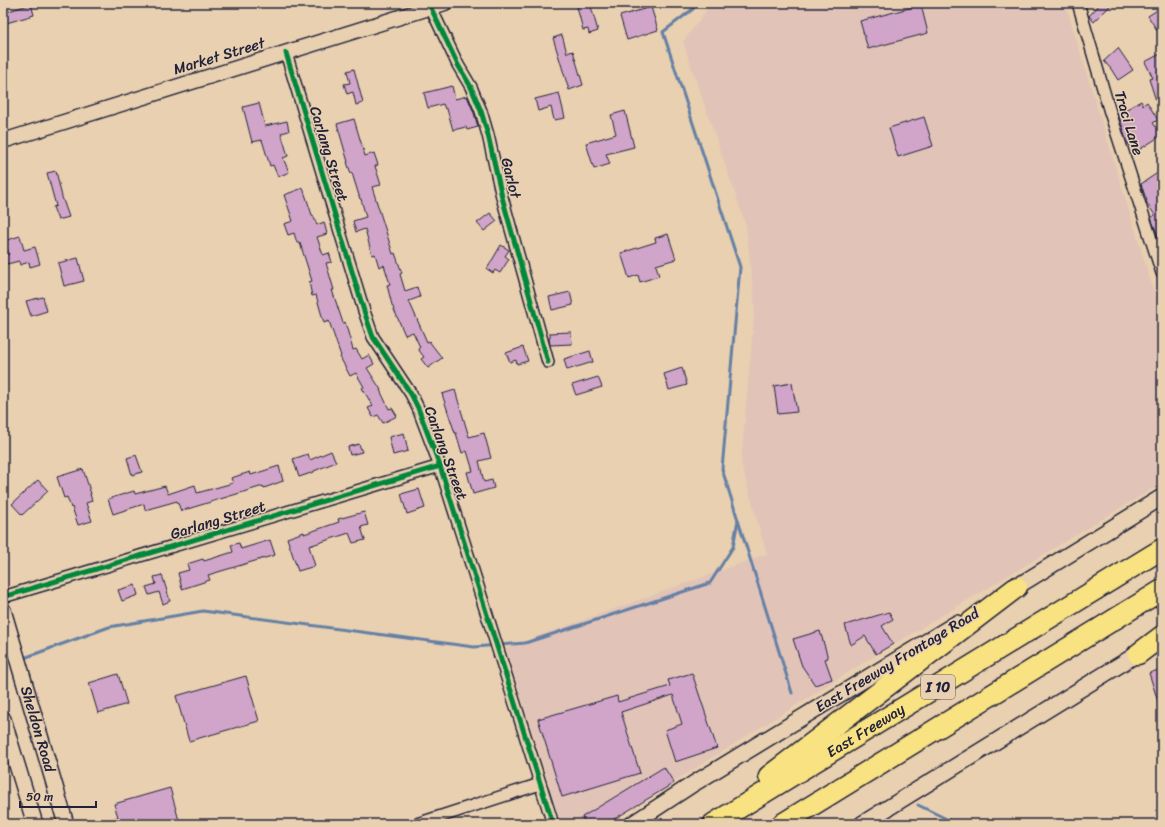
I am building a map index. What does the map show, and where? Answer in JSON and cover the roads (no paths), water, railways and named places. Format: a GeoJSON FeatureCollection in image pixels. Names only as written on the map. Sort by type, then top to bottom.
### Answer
{"type":"FeatureCollection","features":[{"type":"Feature","properties":{"kind":"highway","name":"East Freeway"},"geometry":{"type":"LineString","coordinates":[[713,824],[1162,549]]}},
{"type":"Feature","properties":{"kind":"highway"},"geometry":{"type":"LineString","coordinates":[[706,824],[1017,587]]}},
{"type":"Feature","properties":{"kind":"highway","name":"I 10"},"geometry":{"type":"LineString","coordinates":[[782,824],[1162,590]]}},
{"type":"Feature","properties":{"kind":"highway"},"geometry":{"type":"LineString","coordinates":[[1138,654],[1162,636]]}},
{"type":"Feature","properties":{"kind":"main road","name":"East Freeway Frontage Road"},"geometry":{"type":"LineString","coordinates":[[632,824],[693,784],[1162,497]]}},
{"type":"Feature","properties":{"kind":"main road","name":"Sheldon Road"},"geometry":{"type":"LineString","coordinates":[[3,610],[66,824]]}},
{"type":"Feature","properties":{"kind":"main road"},"geometry":{"type":"LineString","coordinates":[[862,824],[1162,640]]}},
{"type":"Feature","properties":{"kind":"main road","name":"Sheldon Road"},"geometry":{"type":"LineString","coordinates":[[3,719],[35,824]]}},
{"type":"Feature","properties":{"kind":"street","name":"Market Street"},"geometry":{"type":"LineString","coordinates":[[3,141],[445,3]]}},
{"type":"Feature","properties":{"kind":"street","name":"Traci Lane"},"geometry":{"type":"LineString","coordinates":[[1078,3],[1109,109],[1162,273]]}},
{"type":"Feature","properties":{"kind":"street","name":"Garlot"},"geometry":{"type":"LineString","coordinates":[[431,8],[458,66],[472,87],[481,111],[502,197],[548,362]]}},
{"type":"Feature","properties":{"kind":"street","name":"Carlang Street"},"geometry":{"type":"LineString","coordinates":[[286,53],[361,304],[373,337],[412,394],[440,466],[553,824]]}},
{"type":"Feature","properties":{"kind":"street","name":"Garlang Street"},"geometry":{"type":"LineString","coordinates":[[3,597],[440,466]]}},
{"type":"Feature","properties":{"kind":"street"},"geometry":{"type":"LineString","coordinates":[[417,824],[540,784]]}},
{"type":"Feature","properties":{"kind":"waterway"},"geometry":{"type":"LineString","coordinates":[[697,3],[693,9],[663,32],[740,267],[722,469],[792,693]]}},
{"type":"Feature","properties":{"kind":"waterway"},"geometry":{"type":"LineString","coordinates":[[24,658],[109,627],[203,611],[474,647],[525,643],[710,583],[733,547],[738,520]]}},
{"type":"Feature","properties":{"kind":"waterway"},"geometry":{"type":"LineString","coordinates":[[918,805],[957,824]]}}]}
